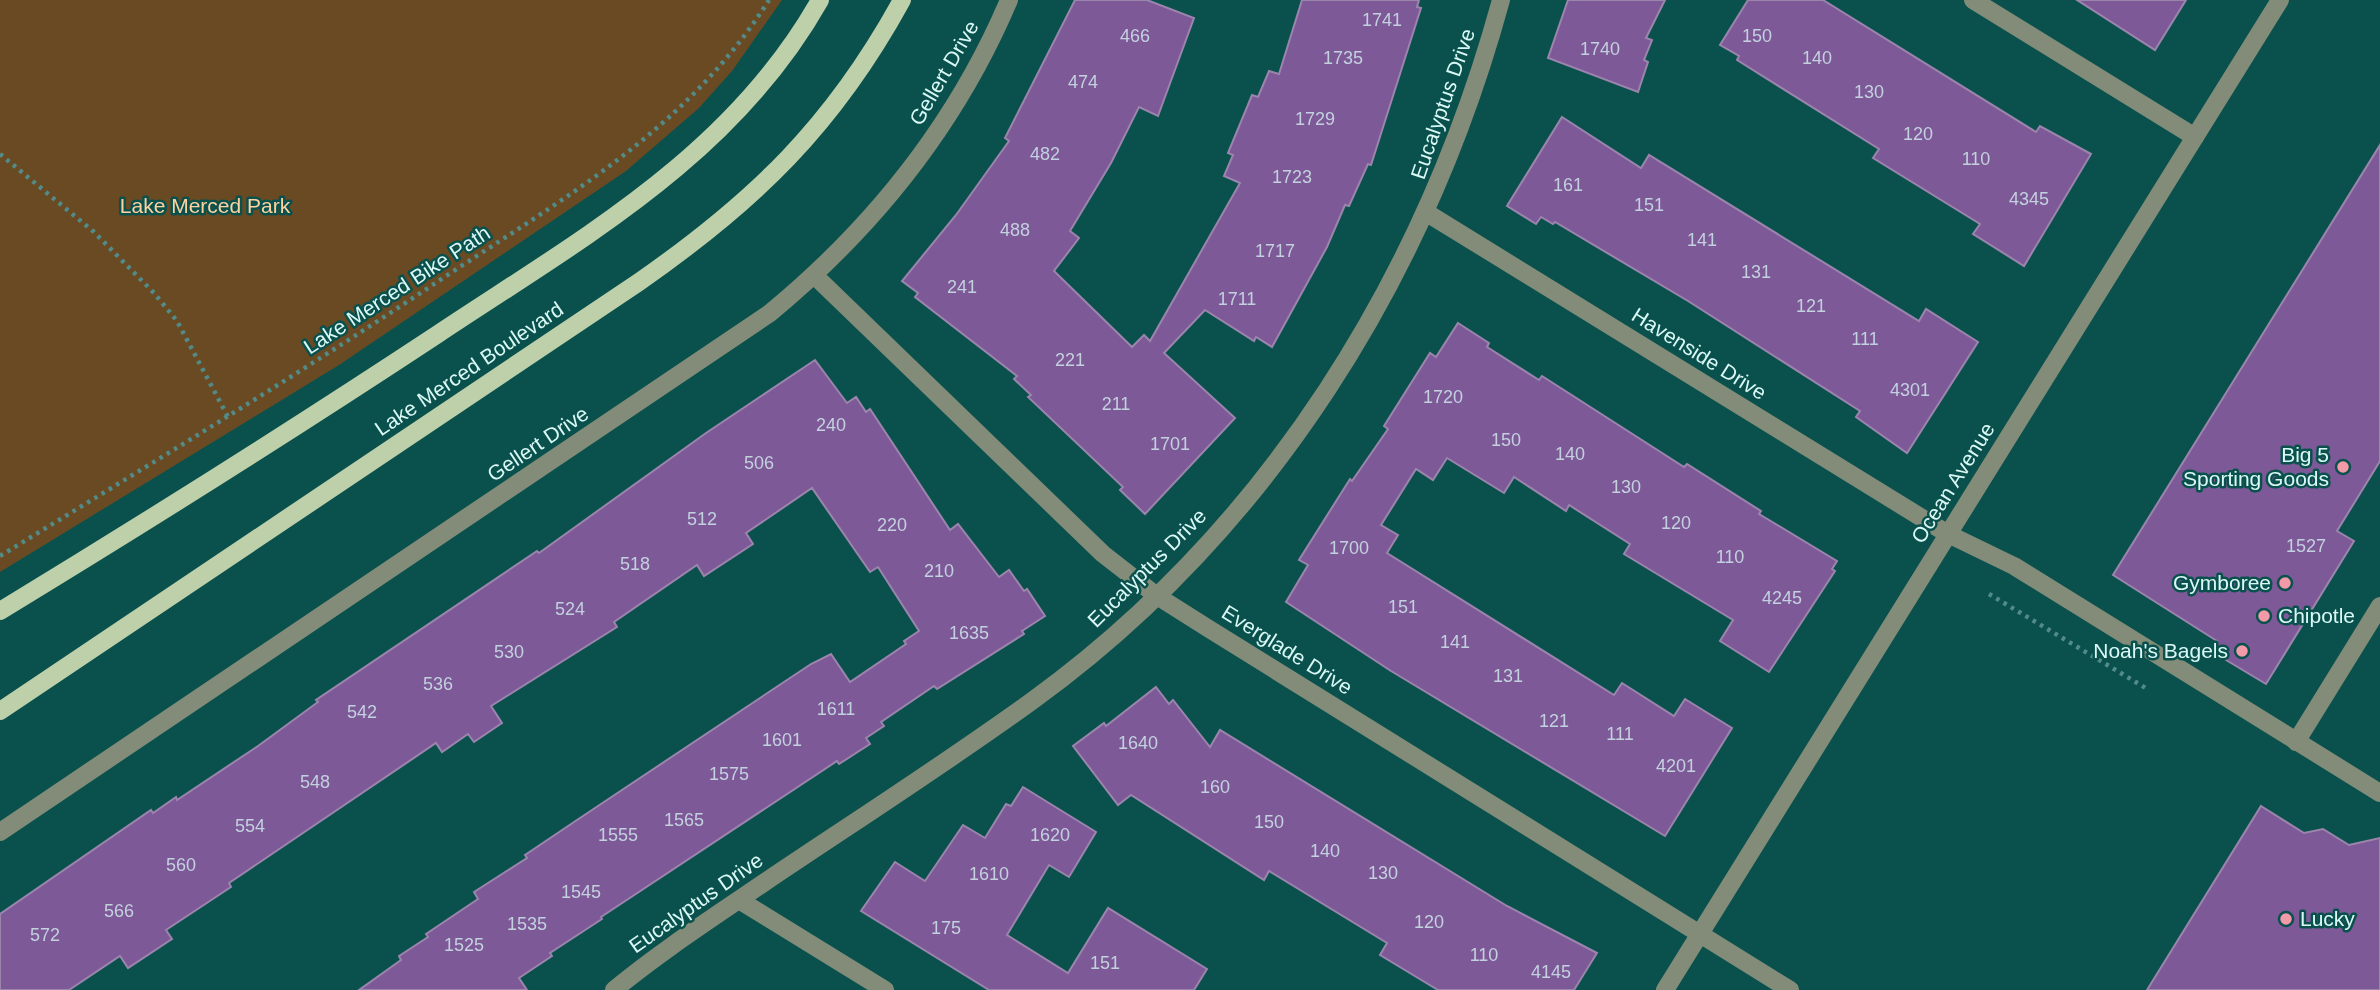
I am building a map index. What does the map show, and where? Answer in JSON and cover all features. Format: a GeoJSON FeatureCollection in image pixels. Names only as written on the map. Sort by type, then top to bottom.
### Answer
{"type":"FeatureCollection","features":[{"type":"Feature","properties":{"kind":"main road"},"geometry":{"type":"LineString","coordinates":[[0,611],[225,473],[645,195],[685,164],[739,111],[788,52],[820,0]]}},
{"type":"Feature","properties":{"kind":"main road","name":"Lake Merced Boulevard"},"geometry":{"type":"LineString","coordinates":[[0,711],[627,290],[720,224],[795,154],[829,114],[902,0]]}},
{"type":"Feature","properties":{"kind":"street","name":"Gellert Drive"},"geometry":{"type":"LineString","coordinates":[[0,832],[722,348],[815,276],[855,237],[925,152],[973,75],[1009,0]]}},
{"type":"Feature","properties":{"kind":"street","name":"Eucalyptus Drive"},"geometry":{"type":"LineString","coordinates":[[614,990],[739,900],[1035,699],[1157,596],[1231,516],[1308,416],[1373,316],[1427,213],[1469,107],[1501,0]]}},
{"type":"Feature","properties":{"kind":"street"},"geometry":{"type":"LineString","coordinates":[[1973,0],[2195,137]]}},
{"type":"Feature","properties":{"kind":"street","name":"Ocean Avenue"},"geometry":{"type":"LineString","coordinates":[[1665,990],[2280,0]]}},
{"type":"Feature","properties":{"kind":"street","name":"Havenside Drive"},"geometry":{"type":"LineString","coordinates":[[1427,213],[1948,534],[2014,566],[2380,793]]}},
{"type":"Feature","properties":{"kind":"street","name":"Everglade Drive"},"geometry":{"type":"LineString","coordinates":[[815,276],[1103,554],[1157,596],[1790,990]]}},
{"type":"Feature","properties":{"kind":"street"},"geometry":{"type":"LineString","coordinates":[[2296,741],[2380,606]]}},
{"type":"Feature","properties":{"kind":"street"},"geometry":{"type":"LineString","coordinates":[[739,900],[885,990]]}},
{"type":"Feature","properties":{"kind":"path","name":"Lake Merced Bike Path"},"geometry":{"type":"LineString","coordinates":[[0,556],[228,417],[575,191],[647,138],[692,99],[715,73],[769,0]]}},
{"type":"Feature","properties":{"kind":"path"},"geometry":{"type":"LineString","coordinates":[[0,154],[94,232],[153,293],[177,321],[228,417]]}},
{"type":"Feature","properties":{"kind":"path"},"geometry":{"type":"LineString","coordinates":[[1989,594],[2149,690]]}},
{"type":"Feature","properties":{"kind":"green space","name":"Lake Merced Park"},"geometry":{"type":"Polygon","coordinates":[[[0,0],[782,0],[732,71],[699,108],[626,171],[339,365],[0,572],[0,0]]]}},
{"type":"Feature","properties":{"kind":"building"},"geometry":{"type":"Polygon","coordinates":[[[1075,0],[1147,0],[1194,18],[1158,116],[1139,107],[1111,163],[1070,231],[1079,238],[1054,271],[1132,347],[1144,335],[1150,341],[1240,183],[1224,176],[1233,155],[1228,153],[1252,95],[1258,97],[1269,71],[1279,74],[1302,0],[1419,0],[1417,7],[1421,8],[1371,165],[1368,164],[1349,206],[1345,205],[1327,247],[1272,347],[1256,337],[1254,341],[1205,310],[1164,353],[1235,418],[1145,514],[1120,490],[1123,487],[1028,397],[1031,395],[1014,379],[1017,376],[915,297],[918,293],[902,281],[956,215],[1009,141],[1005,138],[1075,0]]]}},
{"type":"Feature","properties":{"kind":"building"},"geometry":{"type":"Polygon","coordinates":[[[1568,0],[1665,0],[1646,38],[1652,40],[1644,60],[1648,62],[1638,92],[1548,58],[1568,0]]]}},
{"type":"Feature","properties":{"kind":"building"},"geometry":{"type":"Polygon","coordinates":[[[1748,0],[1823,0],[2036,132],[2040,126],[2091,154],[2024,266],[1973,234],[1980,224],[1873,158],[1879,149],[1737,60],[1739,56],[1720,45],[1748,0]]]}},
{"type":"Feature","properties":{"kind":"building"},"geometry":{"type":"Polygon","coordinates":[[[2077,0],[2186,0],[2155,50],[2077,0]]]}},
{"type":"Feature","properties":{"kind":"building"},"geometry":{"type":"Polygon","coordinates":[[[1562,117],[1641,168],[1649,155],[1919,321],[1926,309],[1978,342],[1907,453],[1856,417],[1860,411],[1688,301],[1555,222],[1553,224],[1541,217],[1536,224],[1507,206],[1562,117]]]}},
{"type":"Feature","properties":{"kind":"building"},"geometry":{"type":"Polygon","coordinates":[[[2380,145],[2380,461],[2337,531],[2354,541],[2266,684],[2211,651],[2217,641],[2113,575],[2380,145]]]}},
{"type":"Feature","properties":{"kind":"building"},"geometry":{"type":"Polygon","coordinates":[[[1458,323],[1489,343],[1487,347],[1539,380],[1542,376],[1684,467],[1687,464],[1761,511],[1759,514],[1837,561],[1832,569],[1835,571],[1769,672],[1720,641],[1733,620],[1624,554],[1630,544],[1569,505],[1566,511],[1514,477],[1504,493],[1447,458],[1433,480],[1416,469],[1381,525],[1398,535],[1387,553],[1614,695],[1622,683],[1674,716],[1685,699],[1732,728],[1665,836],[1391,671],[1286,602],[1308,565],[1299,560],[1350,479],[1352,481],[1388,429],[1384,426],[1430,353],[1436,357],[1458,323]]]}},
{"type":"Feature","properties":{"kind":"building"},"geometry":{"type":"Polygon","coordinates":[[[815,360],[847,403],[856,397],[866,412],[870,409],[950,530],[958,524],[999,577],[1009,570],[1024,591],[1027,589],[1045,616],[1022,631],[1024,634],[937,689],[934,686],[881,722],[884,726],[866,738],[870,744],[839,764],[837,761],[550,953],[552,956],[519,978],[527,990],[359,990],[401,960],[399,956],[428,937],[426,934],[478,899],[474,892],[527,858],[525,855],[811,664],[831,654],[850,682],[906,644],[904,641],[919,631],[878,567],[870,572],[812,488],[746,533],[753,544],[704,576],[697,565],[614,622],[617,627],[491,706],[502,723],[474,742],[468,734],[442,752],[436,743],[229,883],[231,887],[166,930],[172,939],[128,968],[120,956],[69,990],[0,990],[0,914],[151,810],[153,813],[176,797],[177,800],[258,746],[318,702],[316,700],[537,551],[539,553],[706,433],[815,360]]]}},
{"type":"Feature","properties":{"kind":"building"},"geometry":{"type":"Polygon","coordinates":[[[1156,687],[1169,704],[1173,700],[1210,747],[1220,730],[1507,906],[1597,953],[1574,990],[1438,990],[1380,955],[1387,943],[1269,871],[1264,880],[1131,795],[1118,805],[1073,746],[1104,723],[1106,726],[1156,687]]]}},
{"type":"Feature","properties":{"kind":"building"},"geometry":{"type":"Polygon","coordinates":[[[1023,787],[1096,832],[1069,877],[1049,865],[1007,935],[1068,973],[1108,908],[1207,969],[1194,990],[989,990],[861,911],[895,862],[925,881],[963,825],[985,838],[1006,804],[1011,806],[1023,787]]]}},
{"type":"Feature","properties":{"kind":"building","name":"Lucky"},"geometry":{"type":"Polygon","coordinates":[[[2261,806],[2304,833],[2323,829],[2349,845],[2380,838],[2380,990],[2147,990],[2261,806]]]}},
{"type":"Feature","properties":{"kind":"place","name":"Big 5 Sporting Goods"},"geometry":{"type":"Point","coordinates":[2343,467]}},
{"type":"Feature","properties":{"kind":"place","name":"Gymboree"},"geometry":{"type":"Point","coordinates":[2285,583]}},
{"type":"Feature","properties":{"kind":"place","name":"Chipotle"},"geometry":{"type":"Point","coordinates":[2264,616]}},
{"type":"Feature","properties":{"kind":"place","name":"Noah's Bagels"},"geometry":{"type":"Point","coordinates":[2242,651]}},
{"type":"Feature","properties":{"kind":"place","name":"Lucky"},"geometry":{"type":"Point","coordinates":[2286,919]}}]}
